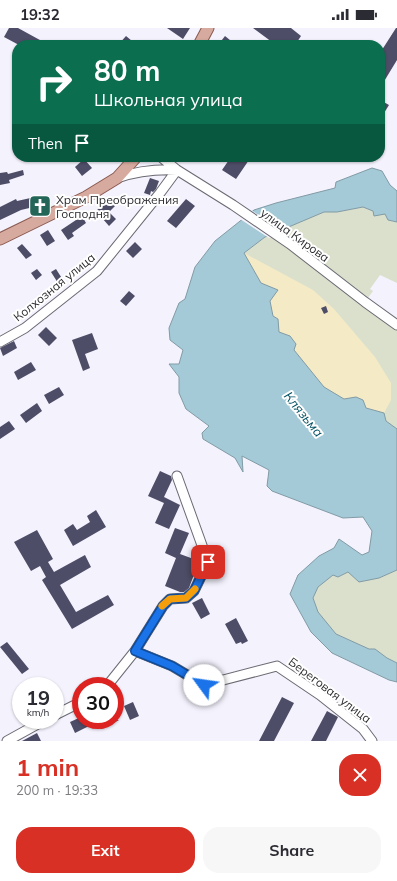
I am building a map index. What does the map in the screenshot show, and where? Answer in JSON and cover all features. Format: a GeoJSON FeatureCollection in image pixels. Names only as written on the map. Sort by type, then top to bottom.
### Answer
{"type":"FeatureCollection","features":[{"type":"Feature","properties":{"kind":"main road"},"geometry":{"type":"LineString","coordinates":[[202,40],[208,28]]}},
{"type":"Feature","properties":{"kind":"main road"},"geometry":{"type":"LineString","coordinates":[[0,239],[86,197],[117,178],[131,162]]}},
{"type":"Feature","properties":{"kind":"street","name":"улица Кирова"},"geometry":{"type":"LineString","coordinates":[[167,162],[176,170],[234,205],[290,244],[365,302],[397,324]]}},
{"type":"Feature","properties":{"kind":"street"},"geometry":{"type":"LineString","coordinates":[[117,178],[141,171],[155,169],[176,170]]}},
{"type":"Feature","properties":{"kind":"street","name":"Колхозная улица"},"geometry":{"type":"LineString","coordinates":[[0,342],[25,328],[97,271],[160,193],[176,170]]}},
{"type":"Feature","properties":{"kind":"street"},"geometry":{"type":"LineString","coordinates":[[114,677],[135,651],[163,606],[170,599],[186,598],[194,591],[208,562],[177,476]]}},
{"type":"Feature","properties":{"kind":"street","name":"Береговая улица"},"geometry":{"type":"LineString","coordinates":[[135,651],[172,666],[204,685],[277,666],[320,695],[363,729],[372,741]]}},
{"type":"Feature","properties":{"kind":"street"},"geometry":{"type":"LineString","coordinates":[[7,741],[29,729]]}},
{"type":"Feature","properties":{"kind":"green space"},"geometry":{"type":"Polygon","coordinates":[[[363,207],[385,214],[388,220],[397,222],[397,283],[380,275],[370,289],[373,291],[367,299],[397,318],[397,429],[386,421],[244,253],[265,237],[324,212],[337,212],[363,207]]]}},
{"type":"Feature","properties":{"kind":"green space"},"geometry":{"type":"Polygon","coordinates":[[[397,570],[397,663],[375,649],[369,649],[336,634],[317,612],[313,598],[318,587],[333,574],[338,577],[348,572],[379,578],[397,570]]]}},
{"type":"Feature","properties":{"kind":"sand"},"geometry":{"type":"Polygon","coordinates":[[[244,253],[313,290],[334,309],[375,357],[391,383],[391,400],[384,413],[366,408],[363,400],[344,399],[324,387],[278,332],[278,319],[273,316],[270,301],[244,253]]]}},
{"type":"Feature","properties":{"kind":"water","name":"Клязьма"},"geometry":{"type":"Polygon","coordinates":[[[372,168],[382,171],[390,185],[397,191],[397,222],[388,220],[385,214],[374,216],[373,211],[363,207],[337,212],[324,212],[265,237],[244,253],[261,283],[278,290],[270,301],[273,316],[278,319],[279,332],[290,336],[296,344],[294,350],[324,387],[344,399],[356,397],[363,400],[366,408],[384,413],[386,421],[397,429],[397,570],[379,578],[359,582],[348,572],[338,577],[333,575],[318,587],[313,598],[318,612],[336,634],[369,649],[375,649],[397,663],[397,682],[389,680],[332,653],[311,632],[290,594],[298,575],[319,556],[334,548],[339,539],[362,555],[369,552],[372,531],[363,517],[343,518],[272,491],[267,486],[269,470],[242,456],[243,472],[235,458],[203,439],[202,433],[209,426],[186,409],[179,393],[179,377],[169,364],[179,364],[183,350],[170,340],[169,328],[179,303],[185,299],[195,267],[215,241],[254,210],[335,188],[336,182],[372,168]]]}},
{"type":"Feature","properties":{"kind":"pier"},"geometry":{"type":"Polygon","coordinates":[[[251,210],[284,232],[269,238],[240,219],[251,210]]]}},
{"type":"Feature","properties":{"kind":"building"},"geometry":{"type":"Polygon","coordinates":[[[9,28],[18,28],[40,40],[12,40],[12,41],[4,37],[9,28]]]}},
{"type":"Feature","properties":{"kind":"building"},"geometry":{"type":"Polygon","coordinates":[[[167,28],[190,28],[183,39],[167,28]]]}},
{"type":"Feature","properties":{"kind":"building"},"geometry":{"type":"Polygon","coordinates":[[[253,28],[291,28],[301,36],[298,40],[269,40],[253,28]]]}},
{"type":"Feature","properties":{"kind":"building"},"geometry":{"type":"Polygon","coordinates":[[[397,28],[397,60],[385,80],[385,45],[397,28]]]}},
{"type":"Feature","properties":{"kind":"building"},"geometry":{"type":"Polygon","coordinates":[[[126,36],[131,40],[122,40],[126,36]]]}},
{"type":"Feature","properties":{"kind":"building"},"geometry":{"type":"Polygon","coordinates":[[[225,36],[230,40],[222,40],[225,36]]]}},
{"type":"Feature","properties":{"kind":"building"},"geometry":{"type":"Polygon","coordinates":[[[385,103],[389,105],[385,111],[385,103]]]}},
{"type":"Feature","properties":{"kind":"building"},"geometry":{"type":"Polygon","coordinates":[[[81,162],[87,162],[92,168],[82,176],[75,167],[81,162]]]}},
{"type":"Feature","properties":{"kind":"building"},"geometry":{"type":"Polygon","coordinates":[[[228,162],[248,162],[236,179],[222,170],[228,162]]]}},
{"type":"Feature","properties":{"kind":"building"},"geometry":{"type":"Polygon","coordinates":[[[23,170],[24,175],[9,180],[10,183],[0,185],[0,173],[7,172],[8,174],[23,170]]]}},
{"type":"Feature","properties":{"kind":"building"},"geometry":{"type":"Polygon","coordinates":[[[150,178],[159,181],[156,189],[153,192],[151,191],[150,195],[144,193],[150,178]]]}},
{"type":"Feature","properties":{"kind":"building"},"geometry":{"type":"Polygon","coordinates":[[[44,195],[46,204],[21,210],[0,220],[0,207],[16,199],[17,201],[44,195]]]}},
{"type":"Feature","properties":{"kind":"building"},"geometry":{"type":"Polygon","coordinates":[[[112,197],[118,203],[109,212],[116,219],[109,226],[96,211],[112,197]]]}},
{"type":"Feature","properties":{"kind":"building"},"geometry":{"type":"Polygon","coordinates":[[[186,199],[195,206],[176,228],[167,221],[186,199]]]}},
{"type":"Feature","properties":{"kind":"building"},"geometry":{"type":"Polygon","coordinates":[[[82,216],[86,223],[72,233],[74,236],[68,240],[61,230],[82,216]]]}},
{"type":"Feature","properties":{"kind":"building"},"geometry":{"type":"Polygon","coordinates":[[[48,230],[55,241],[47,246],[40,235],[48,230]]]}},
{"type":"Feature","properties":{"kind":"building"},"geometry":{"type":"Polygon","coordinates":[[[135,242],[142,249],[133,258],[126,251],[135,242]]]}},
{"type":"Feature","properties":{"kind":"building"},"geometry":{"type":"Polygon","coordinates":[[[22,244],[32,255],[26,259],[17,248],[22,244]]]}},
{"type":"Feature","properties":{"kind":"building"},"geometry":{"type":"Polygon","coordinates":[[[37,269],[42,275],[36,280],[31,273],[37,269]]]}},
{"type":"Feature","properties":{"kind":"building"},"geometry":{"type":"Polygon","coordinates":[[[56,269],[63,280],[58,283],[51,272],[56,269]]]}},
{"type":"Feature","properties":{"kind":"building"},"geometry":{"type":"Polygon","coordinates":[[[129,291],[135,296],[126,306],[120,301],[129,291]]]}},
{"type":"Feature","properties":{"kind":"building"},"geometry":{"type":"Polygon","coordinates":[[[326,306],[328,312],[324,314],[321,308],[326,306]]]}},
{"type":"Feature","properties":{"kind":"building"},"geometry":{"type":"Polygon","coordinates":[[[46,327],[57,338],[49,346],[38,335],[46,327]]]}},
{"type":"Feature","properties":{"kind":"building"},"geometry":{"type":"Polygon","coordinates":[[[92,333],[98,349],[85,354],[90,368],[83,371],[72,340],[92,333]]]}},
{"type":"Feature","properties":{"kind":"building"},"geometry":{"type":"Polygon","coordinates":[[[14,341],[17,348],[3,356],[0,348],[14,341]]]}},
{"type":"Feature","properties":{"kind":"building"},"geometry":{"type":"Polygon","coordinates":[[[31,362],[36,370],[18,380],[14,372],[31,362]]]}},
{"type":"Feature","properties":{"kind":"building"},"geometry":{"type":"Polygon","coordinates":[[[59,387],[64,395],[49,404],[44,395],[59,387]]]}},
{"type":"Feature","properties":{"kind":"building"},"geometry":{"type":"Polygon","coordinates":[[[37,403],[42,411],[26,423],[20,415],[37,403]]]}},
{"type":"Feature","properties":{"kind":"building"},"geometry":{"type":"Polygon","coordinates":[[[9,421],[15,429],[0,439],[0,427],[9,421]]]}},
{"type":"Feature","properties":{"kind":"building"},"geometry":{"type":"Polygon","coordinates":[[[160,471],[171,476],[172,480],[164,497],[180,505],[169,529],[155,523],[164,503],[148,496],[160,471]]]}},
{"type":"Feature","properties":{"kind":"building"},"geometry":{"type":"Polygon","coordinates":[[[96,510],[106,527],[73,546],[64,530],[73,524],[77,530],[90,522],[87,516],[96,510]]]}},
{"type":"Feature","properties":{"kind":"building"},"geometry":{"type":"Polygon","coordinates":[[[175,528],[189,533],[180,554],[199,561],[189,588],[184,592],[180,592],[165,586],[176,558],[165,553],[175,528]]]}},
{"type":"Feature","properties":{"kind":"building"},"geometry":{"type":"Polygon","coordinates":[[[37,530],[53,559],[48,562],[54,572],[85,555],[91,567],[60,585],[76,612],[108,595],[114,605],[72,629],[42,580],[46,577],[40,566],[31,571],[14,542],[37,530]]]}},
{"type":"Feature","properties":{"kind":"building"},"geometry":{"type":"Polygon","coordinates":[[[202,598],[210,614],[201,619],[192,603],[202,598]]]}},
{"type":"Feature","properties":{"kind":"building"},"geometry":{"type":"Polygon","coordinates":[[[236,618],[248,641],[242,644],[241,642],[236,644],[225,624],[236,618]]]}},
{"type":"Feature","properties":{"kind":"building"},"geometry":{"type":"Polygon","coordinates":[[[7,642],[29,669],[22,674],[0,647],[7,642]]]}},
{"type":"Feature","properties":{"kind":"building"},"geometry":{"type":"Polygon","coordinates":[[[282,697],[294,703],[274,741],[259,741],[282,697]]]}},
{"type":"Feature","properties":{"kind":"building"},"geometry":{"type":"Polygon","coordinates":[[[133,702],[139,716],[130,720],[124,706],[133,702]]]}},
{"type":"Feature","properties":{"kind":"building"},"geometry":{"type":"Polygon","coordinates":[[[327,711],[338,717],[326,741],[311,741],[327,711]]]}},
{"type":"Feature","properties":{"kind":"building"},"geometry":{"type":"Polygon","coordinates":[[[73,729],[83,729],[75,733],[73,729]]]}},
{"type":"Feature","properties":{"kind":"building"},"geometry":{"type":"Polygon","coordinates":[[[37,733],[41,741],[22,741],[37,733]]]}},
{"type":"Feature","properties":{"kind":"slow traffic"},"geometry":{"type":"LineString","coordinates":[[162,606],[170,599],[186,598],[195,589]]}},
{"type":"Feature","properties":{"kind":"place","name":"Храм Преображения Господня"},"geometry":{"type":"Point","coordinates":[40,206]}},
{"type":"Feature","properties":{"kind":"route"},"geometry":{"type":"LineString","coordinates":[[204,685],[172,666],[135,651],[163,606],[170,599],[186,598],[194,591],[208,562]]}}]}
